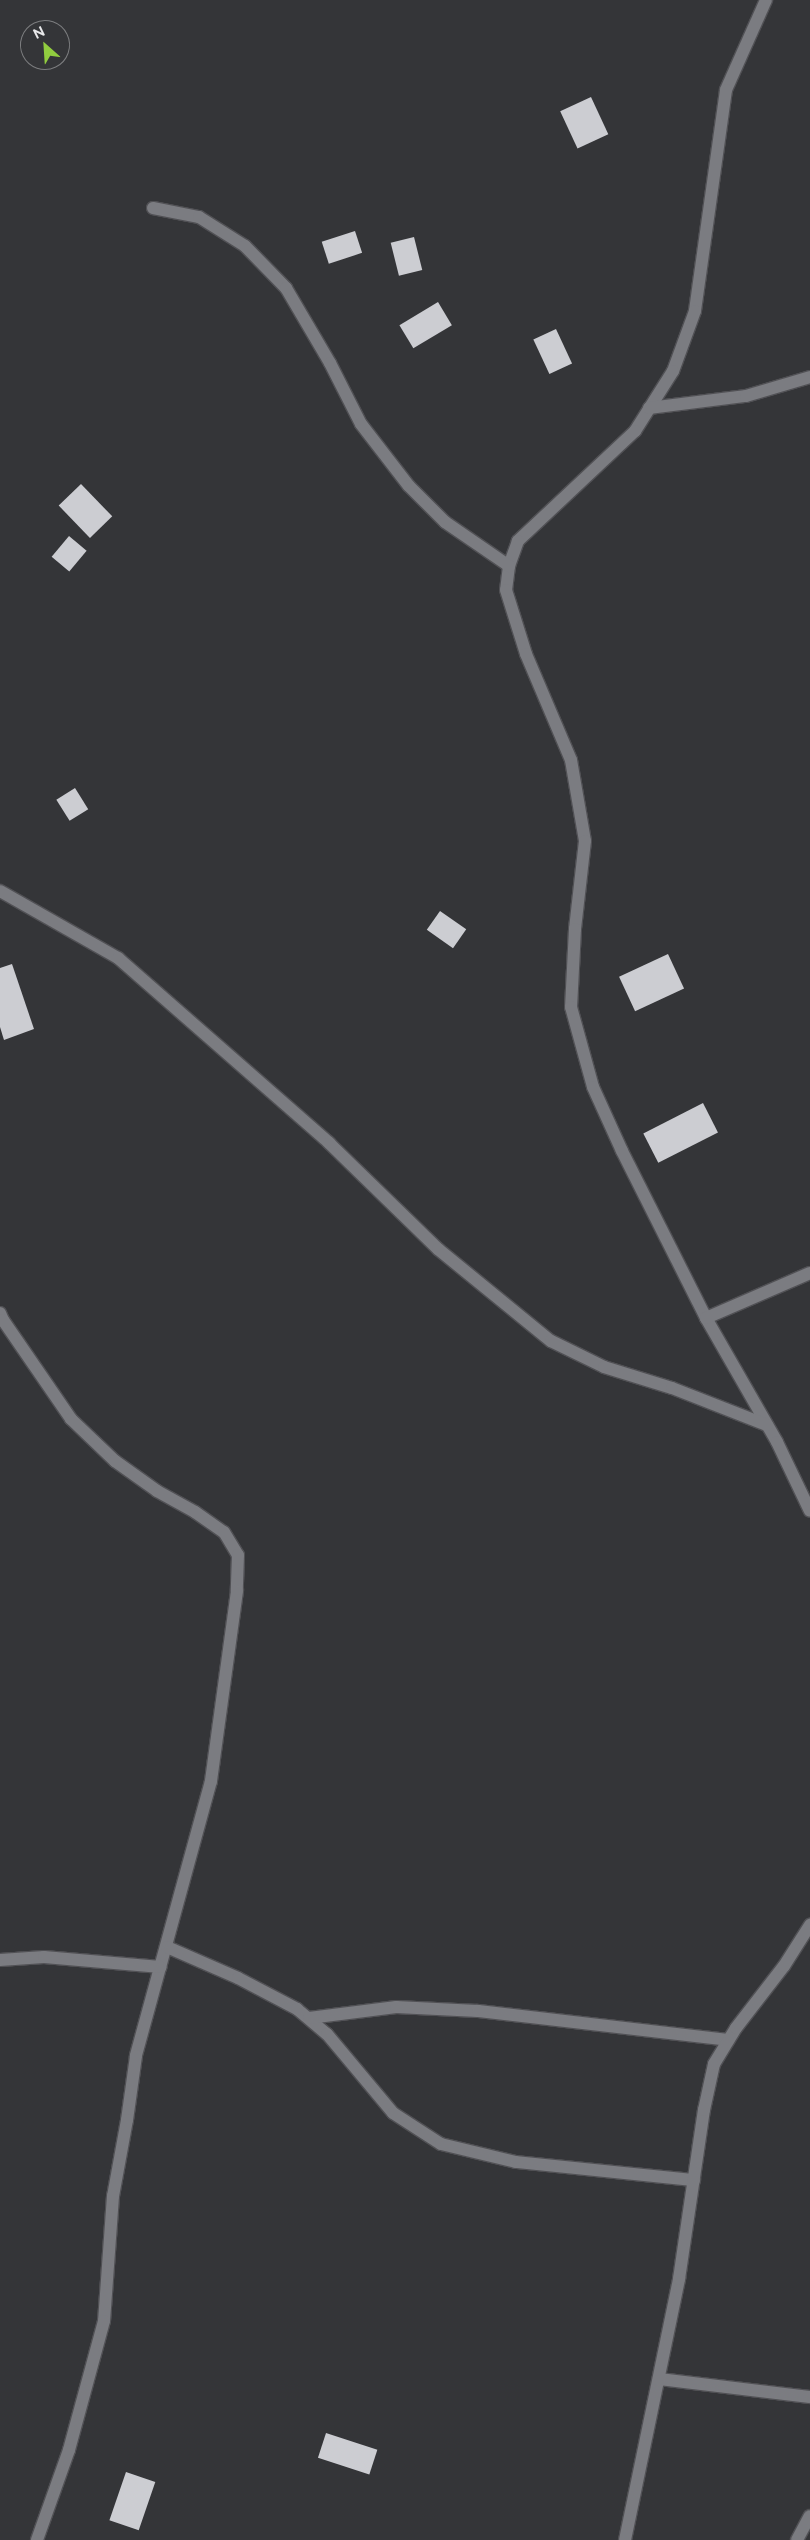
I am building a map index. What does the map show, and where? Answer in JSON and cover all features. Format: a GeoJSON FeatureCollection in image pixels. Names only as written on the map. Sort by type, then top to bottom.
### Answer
{"type":"FeatureCollection","features":[{"type":"Feature","properties":{"kind":"street"},"geometry":{"type":"LineString","coordinates":[[766,0],[726,90],[695,311],[673,371],[635,431],[518,541],[509,566],[506,590],[512,615],[526,654],[571,760],[585,841],[575,928],[571,1007],[593,1087],[622,1151],[706,1318],[767,1425],[810,1511]]}},
{"type":"Feature","properties":{"kind":"street"},"geometry":{"type":"LineString","coordinates":[[152,208],[199,217],[252,253],[286,288],[330,363],[361,424],[408,486],[445,522],[509,566]]}},
{"type":"Feature","properties":{"kind":"street"},"geometry":{"type":"LineString","coordinates":[[649,408],[746,396],[810,377]]}},
{"type":"Feature","properties":{"kind":"street"},"geometry":{"type":"LineString","coordinates":[[0,891],[118,958],[329,1143],[438,1249],[552,1341],[604,1367],[672,1388],[767,1425]]}},
{"type":"Feature","properties":{"kind":"street"},"geometry":{"type":"LineString","coordinates":[[706,1318],[810,1273]]}},
{"type":"Feature","properties":{"kind":"street"},"geometry":{"type":"LineString","coordinates":[[0,1313],[71,1419],[115,1461],[156,1491],[195,1512],[224,1532],[238,1555],[238,1591],[211,1781],[136,2056],[128,2120],[113,2196],[104,2321],[69,2450],[37,2540]]}},
{"type":"Feature","properties":{"kind":"street"},"geometry":{"type":"LineString","coordinates":[[625,2540],[679,2279],[704,2110],[714,2064],[728,2040],[784,1966],[810,1925]]}},
{"type":"Feature","properties":{"kind":"street"},"geometry":{"type":"LineString","coordinates":[[167,1947],[238,1978],[297,2009],[327,2034],[393,2113],[441,2144],[516,2162],[694,2180]]}},
{"type":"Feature","properties":{"kind":"street"},"geometry":{"type":"LineString","coordinates":[[0,1960],[44,1957],[161,1967]]}},
{"type":"Feature","properties":{"kind":"street"},"geometry":{"type":"LineString","coordinates":[[309,2018],[396,2006],[478,2010],[728,2040]]}},
{"type":"Feature","properties":{"kind":"street"},"geometry":{"type":"LineString","coordinates":[[659,2379],[810,2397]]}},
{"type":"Feature","properties":{"kind":"street"},"geometry":{"type":"LineString","coordinates":[[797,2540],[810,2516]]}},
{"type":"Feature","properties":{"kind":"building"},"geometry":{"type":"Polygon","coordinates":[[[591,97],[608,134],[578,149],[560,111],[591,97]]]}},
{"type":"Feature","properties":{"kind":"building"},"geometry":{"type":"Polygon","coordinates":[[[355,231],[362,253],[329,264],[322,242],[355,231]]]}},
{"type":"Feature","properties":{"kind":"building"},"geometry":{"type":"Polygon","coordinates":[[[414,237],[422,270],[399,276],[391,243],[414,237]]]}},
{"type":"Feature","properties":{"kind":"building"},"geometry":{"type":"Polygon","coordinates":[[[438,302],[452,325],[413,348],[399,325],[438,302]]]}},
{"type":"Feature","properties":{"kind":"building"},"geometry":{"type":"Polygon","coordinates":[[[556,329],[572,363],[549,374],[533,340],[556,329]]]}},
{"type":"Feature","properties":{"kind":"building"},"geometry":{"type":"Polygon","coordinates":[[[81,484],[112,516],[90,538],[59,506],[81,484]]]}},
{"type":"Feature","properties":{"kind":"building"},"geometry":{"type":"Polygon","coordinates":[[[69,536],[87,551],[69,571],[52,557],[69,536]]]}},
{"type":"Feature","properties":{"kind":"building"},"geometry":{"type":"Polygon","coordinates":[[[75,788],[88,809],[70,821],[56,800],[75,788]]]}},
{"type":"Feature","properties":{"kind":"building"},"geometry":{"type":"Polygon","coordinates":[[[440,911],[466,929],[453,948],[427,930],[440,911]]]}},
{"type":"Feature","properties":{"kind":"building"},"geometry":{"type":"Polygon","coordinates":[[[668,954],[684,988],[635,1011],[619,977],[668,954]]]}},
{"type":"Feature","properties":{"kind":"building"},"geometry":{"type":"Polygon","coordinates":[[[12,964],[34,1029],[4,1040],[0,1027],[0,968],[12,964]]]}},
{"type":"Feature","properties":{"kind":"building"},"geometry":{"type":"Polygon","coordinates":[[[703,1103],[718,1132],[658,1163],[643,1133],[703,1103]]]}},
{"type":"Feature","properties":{"kind":"building"},"geometry":{"type":"Polygon","coordinates":[[[326,2433],[377,2450],[369,2474],[318,2458],[326,2433]]]}},
{"type":"Feature","properties":{"kind":"building"},"geometry":{"type":"Polygon","coordinates":[[[126,2472],[155,2482],[139,2530],[109,2520],[126,2472]]]}}]}
